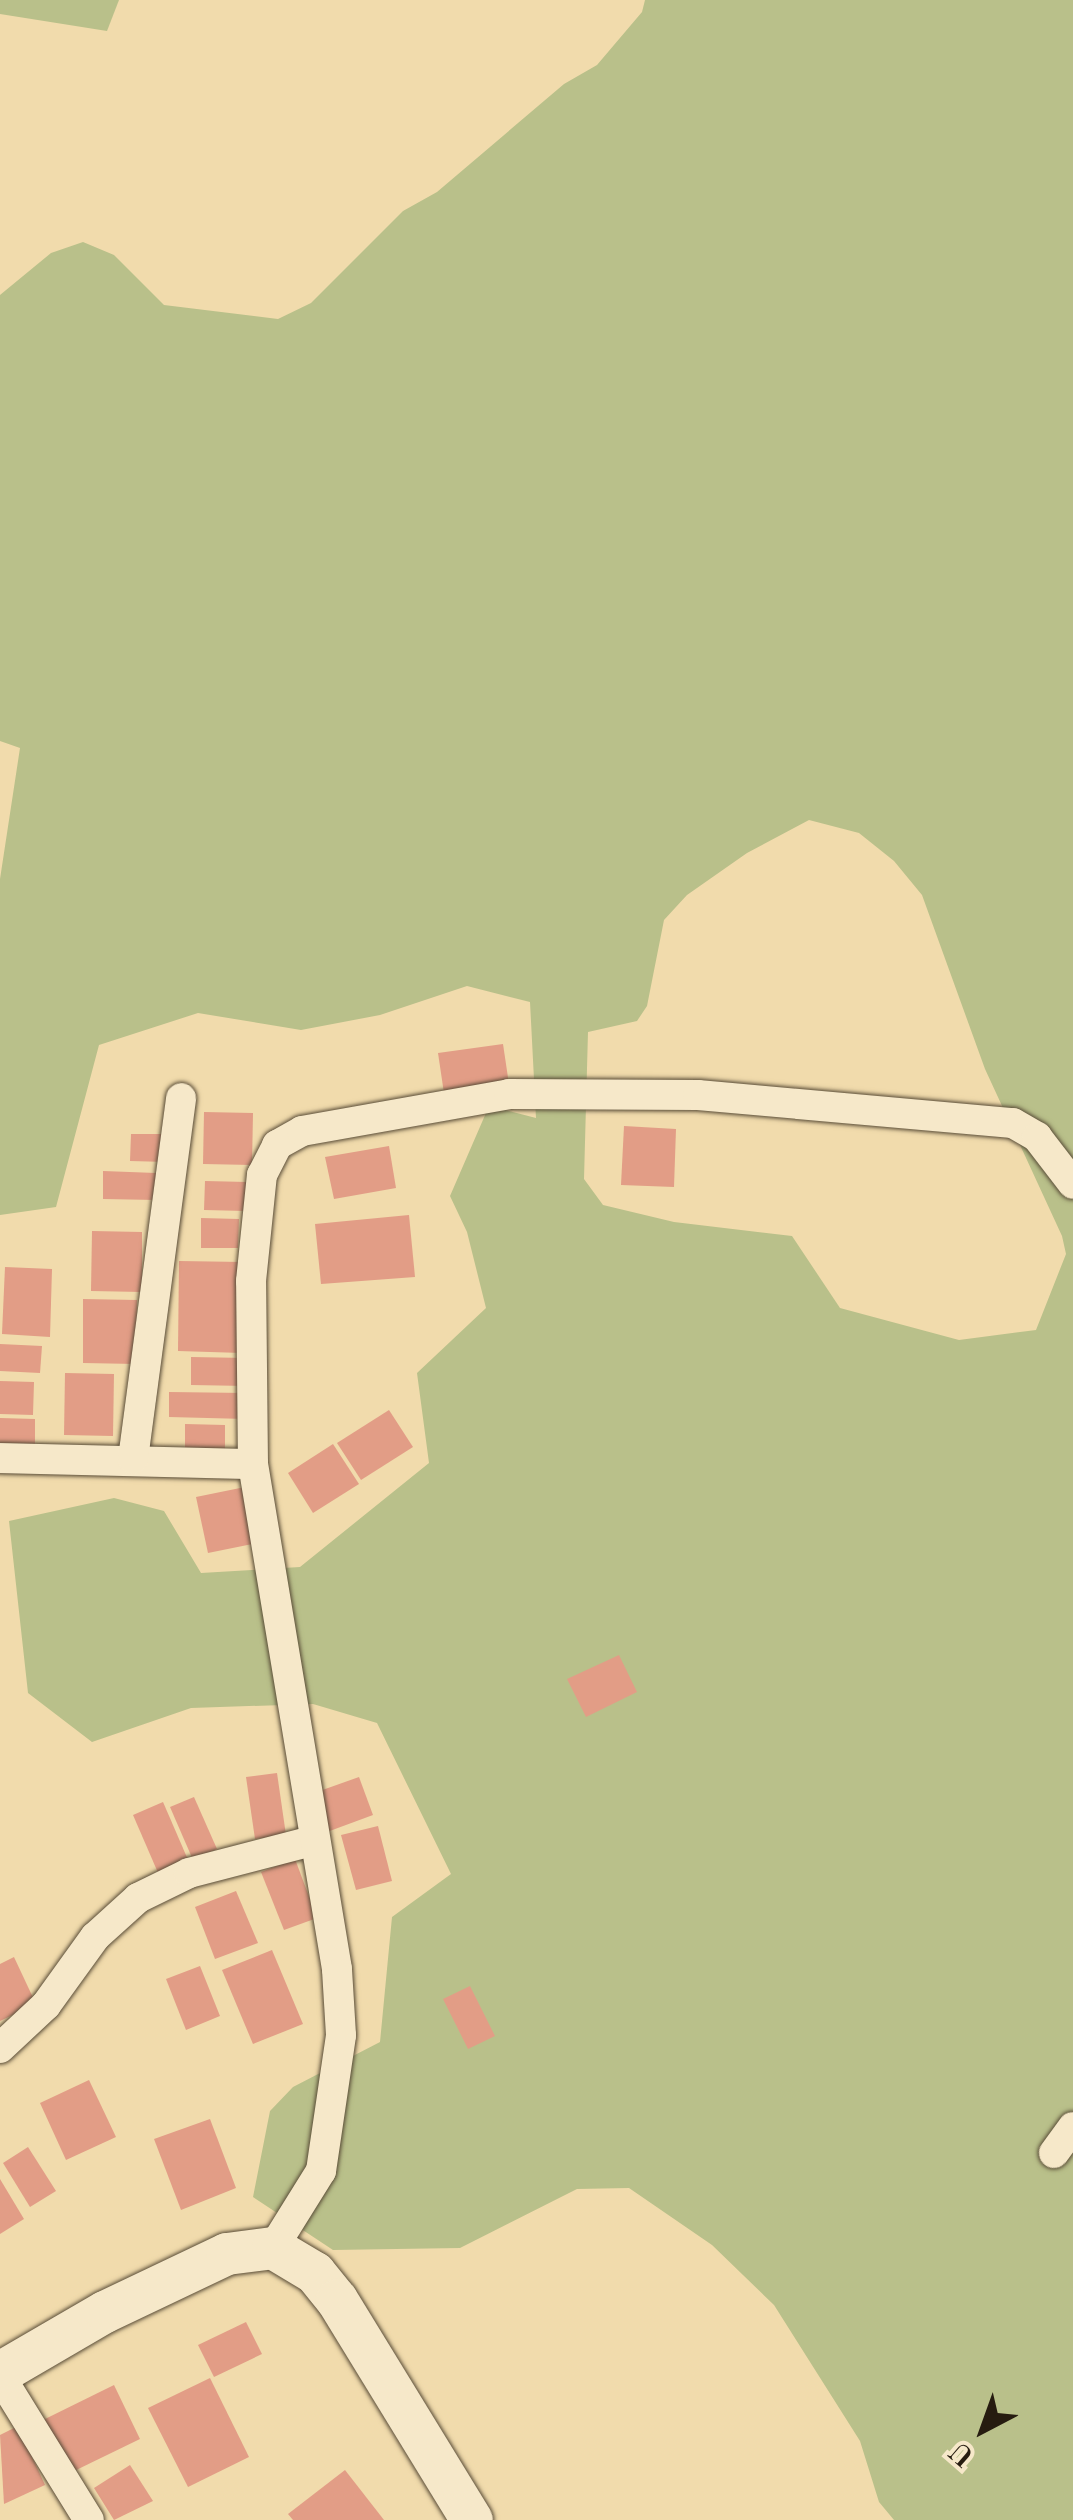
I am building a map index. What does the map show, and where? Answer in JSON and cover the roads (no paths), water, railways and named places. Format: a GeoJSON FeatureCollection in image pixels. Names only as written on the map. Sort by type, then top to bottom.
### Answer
{"type":"FeatureCollection","features":[{"type":"Feature","properties":{"kind":"main road"},"geometry":{"type":"LineString","coordinates":[[0,2374],[105,2312],[228,2254],[273,2248],[315,2273],[338,2300],[472,2520]]}},
{"type":"Feature","properties":{"kind":"street"},"geometry":{"type":"LineString","coordinates":[[273,2248],[321,2170],[334,2115],[341,2036],[338,1969],[312,1841],[253,1464],[251,1282],[262,1175],[277,1145],[302,1132],[509,1094],[698,1094],[1013,1123],[1037,1137],[1073,1184]]}},
{"type":"Feature","properties":{"kind":"street"},"geometry":{"type":"LineString","coordinates":[[134,1459],[182,1098]]}},
{"type":"Feature","properties":{"kind":"street"},"geometry":{"type":"LineString","coordinates":[[0,1458],[253,1464]]}},
{"type":"Feature","properties":{"kind":"street"},"geometry":{"type":"LineString","coordinates":[[0,2048],[46,2004],[95,1937],[138,1898],[189,1873],[312,1841]]}},
{"type":"Feature","properties":{"kind":"street"},"geometry":{"type":"LineString","coordinates":[[1054,2153],[1073,2127]]}},
{"type":"Feature","properties":{"kind":"street"},"geometry":{"type":"LineString","coordinates":[[0,2374],[88,2520]]}}]}
